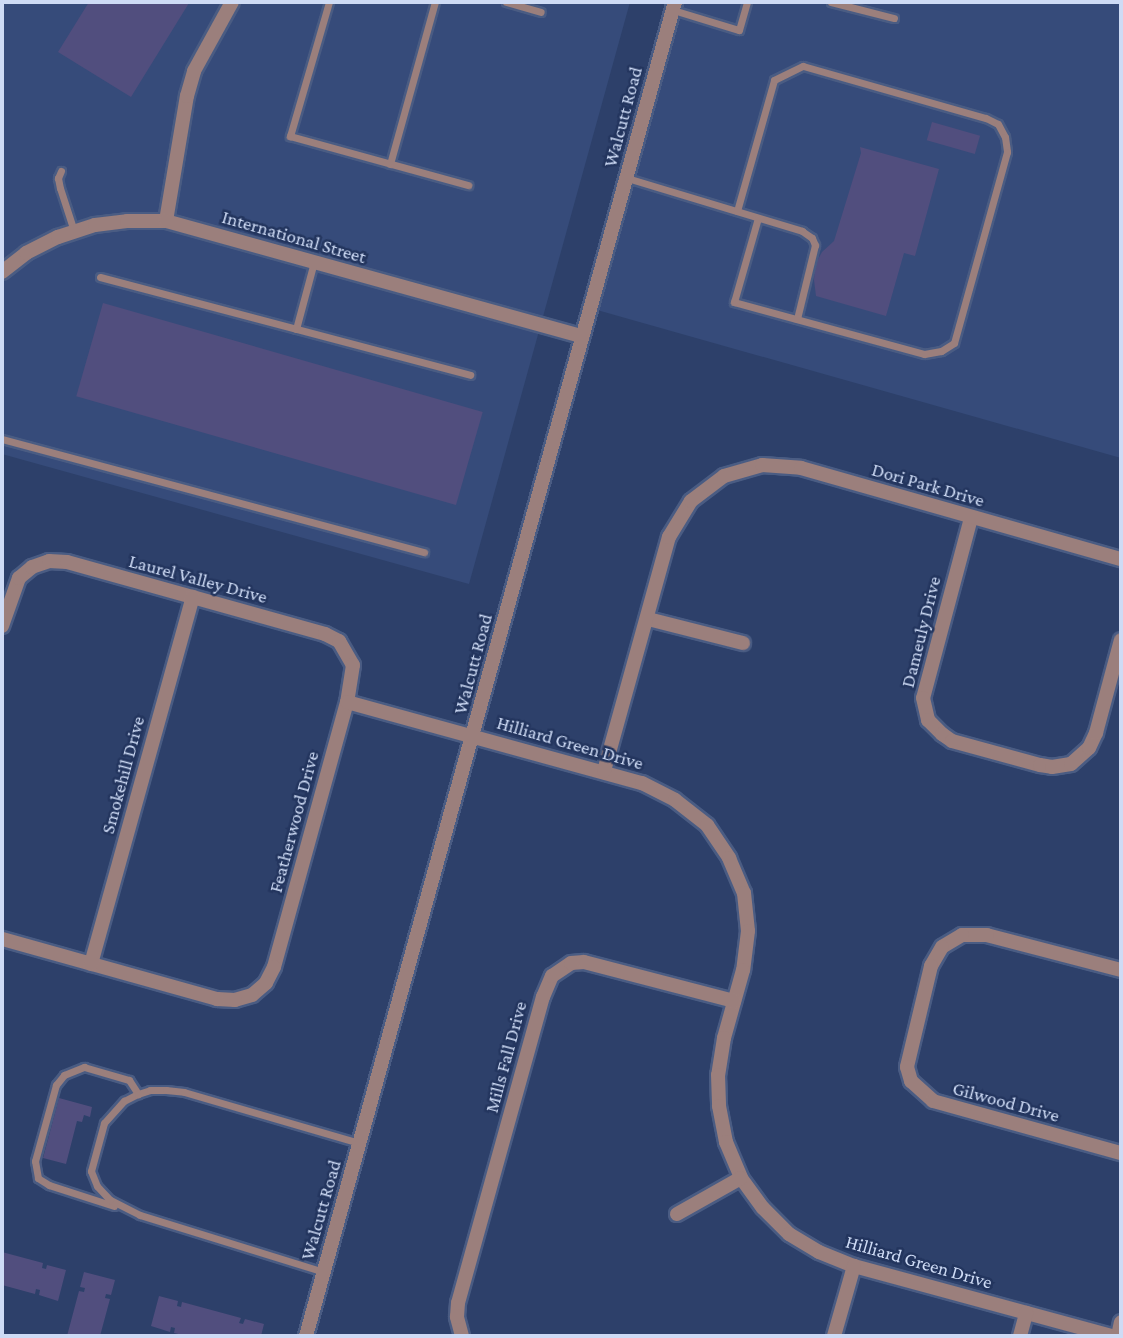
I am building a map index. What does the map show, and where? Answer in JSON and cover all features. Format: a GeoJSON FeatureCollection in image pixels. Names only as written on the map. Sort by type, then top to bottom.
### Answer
{"type":"FeatureCollection","features":[{"type":"Feature","properties":{"kind":"street"},"geometry":{"type":"LineString","coordinates":[[166,221],[187,96],[194,71],[232,2]]}},
{"type":"Feature","properties":{"kind":"street","name":"Walcutt Road"},"geometry":{"type":"LineString","coordinates":[[306,1336],[674,6]]}},
{"type":"Feature","properties":{"kind":"street","name":"International Street"},"geometry":{"type":"LineString","coordinates":[[2,272],[26,254],[74,232],[127,221],[166,221],[582,336]]}},
{"type":"Feature","properties":{"kind":"street","name":"Dori Park Drive"},"geometry":{"type":"LineString","coordinates":[[648,618],[669,537],[691,501],[724,476],[762,466],[801,468],[1121,559]]}},
{"type":"Feature","properties":{"kind":"street","name":"Dameuly Drive"},"geometry":{"type":"LineString","coordinates":[[971,518],[923,698],[928,720],[951,741],[1040,765],[1060,767],[1077,760],[1089,748],[1096,733],[1121,640]]}},
{"type":"Feature","properties":{"kind":"street","name":"Laurel Valley Drive"},"geometry":{"type":"LineString","coordinates":[[2,626],[15,586],[33,566],[49,561],[66,562],[325,634],[339,641],[348,652]]}},
{"type":"Feature","properties":{"kind":"street","name":"Smokehill Drive"},"geometry":{"type":"LineString","coordinates":[[91,964],[193,597]]}},
{"type":"Feature","properties":{"kind":"street"},"geometry":{"type":"LineString","coordinates":[[604,771],[648,618],[743,643]]}},
{"type":"Feature","properties":{"kind":"street","name":"Featherwood Drive"},"geometry":{"type":"LineString","coordinates":[[91,964],[217,999],[235,1000],[252,995],[265,983],[274,967],[347,702],[353,665],[348,652]]}},
{"type":"Feature","properties":{"kind":"street","name":"Hilliard Green Drive"},"geometry":{"type":"LineString","coordinates":[[347,702],[642,783],[675,800],[707,825],[729,858],[744,893],[748,931],[743,970],[718,1074],[719,1106],[726,1142],[741,1178],[763,1208],[789,1234],[819,1252],[854,1266],[1111,1336]]}},
{"type":"Feature","properties":{"kind":"street","name":"Gilwood Drive"},"geometry":{"type":"LineString","coordinates":[[1121,970],[987,935],[973,933],[949,941],[936,956],[931,967],[909,1048],[907,1068],[911,1082],[933,1101],[1121,1153]]}},
{"type":"Feature","properties":{"kind":"street"},"geometry":{"type":"LineString","coordinates":[[2,939],[91,964]]}},
{"type":"Feature","properties":{"kind":"street","name":"Mills Fall Drive"},"geometry":{"type":"LineString","coordinates":[[462,1336],[457,1317],[458,1303],[543,997],[552,976],[571,963],[584,962],[734,1001]]}},
{"type":"Feature","properties":{"kind":"street"},"geometry":{"type":"LineString","coordinates":[[677,1214],[741,1178]]}},
{"type":"Feature","properties":{"kind":"street"},"geometry":{"type":"LineString","coordinates":[[834,1336],[854,1266]]}},
{"type":"Feature","properties":{"kind":"street"},"geometry":{"type":"LineString","coordinates":[[1020,1336],[1026,1313]]}},
{"type":"Feature","properties":{"kind":"street"},"geometry":{"type":"LineString","coordinates":[[1118,1336],[1121,1322]]}},
{"type":"Feature","properties":{"kind":"lane"},"geometry":{"type":"LineString","coordinates":[[329,2],[290,136],[468,185]]}},
{"type":"Feature","properties":{"kind":"lane"},"geometry":{"type":"LineString","coordinates":[[390,164],[435,2]]}},
{"type":"Feature","properties":{"kind":"lane"},"geometry":{"type":"LineString","coordinates":[[506,2],[541,12]]}},
{"type":"Feature","properties":{"kind":"lane"},"geometry":{"type":"LineString","coordinates":[[674,6],[739,30],[747,2]]}},
{"type":"Feature","properties":{"kind":"lane"},"geometry":{"type":"LineString","coordinates":[[831,2],[894,18]]}},
{"type":"Feature","properties":{"kind":"lane"},"geometry":{"type":"LineString","coordinates":[[737,211],[774,80],[803,66],[998,124],[1005,137],[1007,152],[954,343],[941,351],[924,354],[734,302],[758,218]]}},
{"type":"Feature","properties":{"kind":"lane"},"geometry":{"type":"LineString","coordinates":[[61,171],[58,178],[60,188],[74,232]]}},
{"type":"Feature","properties":{"kind":"lane"},"geometry":{"type":"LineString","coordinates":[[626,178],[802,231],[815,245],[797,319]]}},
{"type":"Feature","properties":{"kind":"lane"},"geometry":{"type":"LineString","coordinates":[[296,330],[314,262]]}},
{"type":"Feature","properties":{"kind":"lane"},"geometry":{"type":"LineString","coordinates":[[100,277],[470,375]]}},
{"type":"Feature","properties":{"kind":"lane"},"geometry":{"type":"LineString","coordinates":[[2,439],[424,552]]}},
{"type":"Feature","properties":{"kind":"lane"},"geometry":{"type":"LineString","coordinates":[[138,1094],[129,1080],[83,1067],[64,1075],[56,1085],[35,1161],[38,1178],[49,1185],[324,1272]]}},
{"type":"Feature","properties":{"kind":"lane"},"geometry":{"type":"LineString","coordinates":[[123,1209],[97,1186],[91,1171],[104,1123],[124,1101],[150,1090],[184,1092],[360,1143]]}},
{"type":"Feature","properties":{"kind":"shaded area"},"geometry":{"type":"Polygon","coordinates":[[[2,2],[630,2],[469,584],[2,454],[2,2]]]}},
{"type":"Feature","properties":{"kind":"shaded area"},"geometry":{"type":"Polygon","coordinates":[[[675,2],[1121,2],[1121,458],[590,308],[675,2]]]}},
{"type":"Feature","properties":{"kind":"building"},"geometry":{"type":"Polygon","coordinates":[[[89,2],[189,3],[131,97],[58,52],[89,2]]]}},
{"type":"Feature","properties":{"kind":"building"},"geometry":{"type":"Polygon","coordinates":[[[932,122],[980,136],[975,154],[927,140],[932,122]]]}},
{"type":"Feature","properties":{"kind":"building"},"geometry":{"type":"Polygon","coordinates":[[[860,147],[939,169],[915,256],[904,253],[886,316],[816,296],[815,265],[822,252],[834,241],[861,153],[860,147]]]}},
{"type":"Feature","properties":{"kind":"building"},"geometry":{"type":"Polygon","coordinates":[[[103,303],[483,412],[456,505],[76,396],[103,303]]]}},
{"type":"Feature","properties":{"kind":"building"},"geometry":{"type":"Polygon","coordinates":[[[59,1098],[92,1107],[90,1117],[84,1115],[82,1122],[77,1121],[66,1164],[43,1158],[59,1098]]]}},
{"type":"Feature","properties":{"kind":"building"},"geometry":{"type":"Polygon","coordinates":[[[2,1252],[43,1263],[42,1268],[46,1269],[47,1265],[66,1270],[58,1301],[39,1295],[40,1290],[36,1289],[35,1294],[2,1285],[2,1252]]]}},
{"type":"Feature","properties":{"kind":"building"},"geometry":{"type":"Polygon","coordinates":[[[84,1272],[115,1280],[111,1295],[106,1294],[105,1298],[110,1299],[100,1336],[67,1336],[79,1291],[84,1292],[85,1288],[80,1287],[84,1272]]]}},
{"type":"Feature","properties":{"kind":"building"},"geometry":{"type":"Polygon","coordinates":[[[159,1296],[178,1301],[177,1306],[181,1307],[182,1302],[241,1318],[239,1323],[243,1324],[245,1319],[264,1324],[261,1336],[187,1336],[174,1333],[175,1328],[171,1327],[170,1332],[151,1326],[159,1296]]]}}]}
